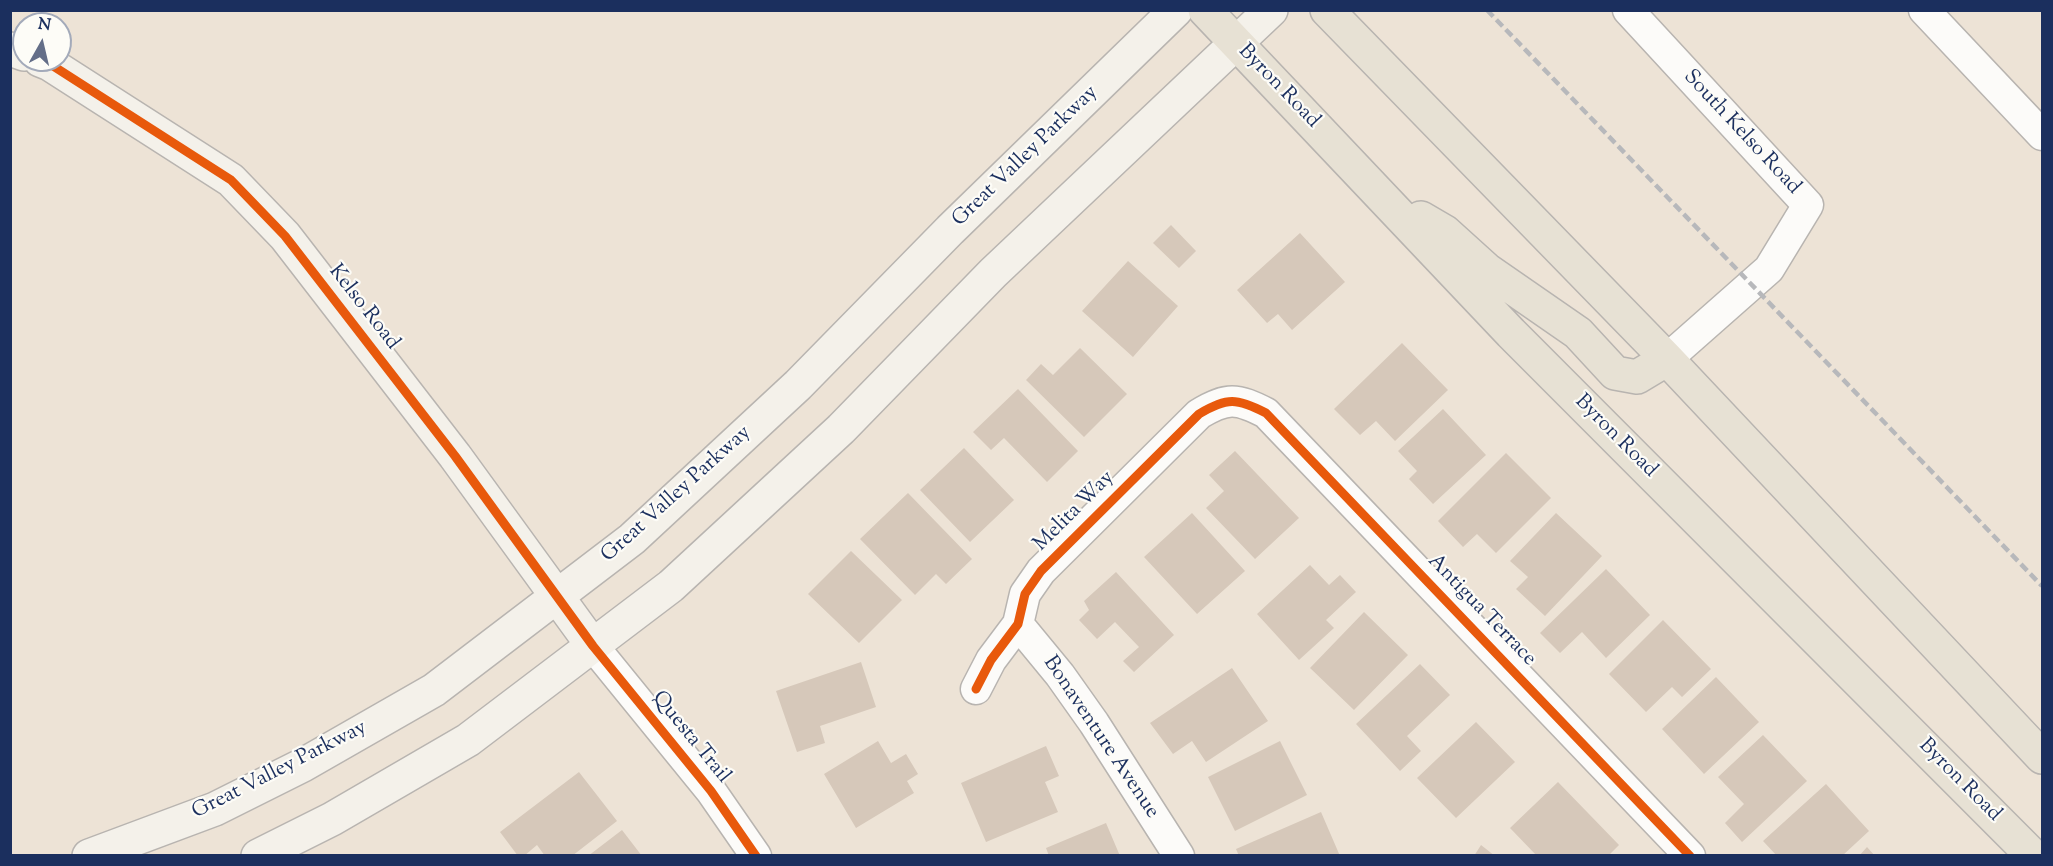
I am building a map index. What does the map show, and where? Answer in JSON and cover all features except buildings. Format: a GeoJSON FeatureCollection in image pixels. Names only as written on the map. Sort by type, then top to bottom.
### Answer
{"type":"FeatureCollection","features":[{"type":"Feature","properties":{"kind":"main road","name":"Great Valley Parkway"},"geometry":{"type":"LineString","coordinates":[[89,855],[214,809],[303,765],[434,690],[632,539],[798,385],[950,230],[1176,10]]}},
{"type":"Feature","properties":{"kind":"main road","name":"Byron Road"},"geometry":{"type":"LineString","coordinates":[[1205,10],[1511,333],[2033,855]]}},
{"type":"Feature","properties":{"kind":"main road"},"geometry":{"type":"LineString","coordinates":[[258,855],[332,819],[468,740],[671,586],[842,429],[993,273],[1271,10]]}},
{"type":"Feature","properties":{"kind":"main road"},"geometry":{"type":"LineString","coordinates":[[1327,10],[1667,359],[2043,757]]}},
{"type":"Feature","properties":{"kind":"main road","name":"Kelso Road"},"geometry":{"type":"LineString","coordinates":[[62,72],[231,180],[285,236],[455,456],[592,646]]}},
{"type":"Feature","properties":{"kind":"main road"},"geometry":{"type":"LineString","coordinates":[[1378,193],[1445,232],[1487,270],[1578,333],[1614,373],[1637,377],[1667,359]]}},
{"type":"Feature","properties":{"kind":"street","name":"South Kelso Road"},"geometry":{"type":"LineString","coordinates":[[1628,10],[1808,206],[1769,269],[1667,359]]}},
{"type":"Feature","properties":{"kind":"street"},"geometry":{"type":"LineString","coordinates":[[1924,10],[2043,135]]}},
{"type":"Feature","properties":{"kind":"street","name":"Melita Way"},"geometry":{"type":"LineString","coordinates":[[976,689],[991,660],[1018,624],[1025,594],[1041,571],[1199,414],[1219,402],[1240,401]]}},
{"type":"Feature","properties":{"kind":"street","name":"Antigua Terrace"},"geometry":{"type":"LineString","coordinates":[[1240,401],[1266,413],[1690,855]]}},
{"type":"Feature","properties":{"kind":"street","name":"Bonaventure Avenue"},"geometry":{"type":"LineString","coordinates":[[1018,624],[1060,675],[1095,723],[1179,855]]}},
{"type":"Feature","properties":{"kind":"street","name":"Questa Trail"},"geometry":{"type":"LineString","coordinates":[[592,646],[711,791],[756,855]]}},
{"type":"Feature","properties":{"kind":"railway"},"geometry":{"type":"LineString","coordinates":[[1487,10],[2042,586]]}},
{"type":"Feature","properties":{"kind":"cycle path"},"geometry":{"type":"LineString","coordinates":[[62,72],[231,180],[285,236],[455,456],[593,646],[711,791],[756,856]]}},
{"type":"Feature","properties":{"kind":"cycle path"},"geometry":{"type":"LineString","coordinates":[[976,689],[991,660],[1018,624],[1025,594],[1041,571],[1199,414],[1225,402],[1239,402],[1266,413],[1690,856]]}}]}
